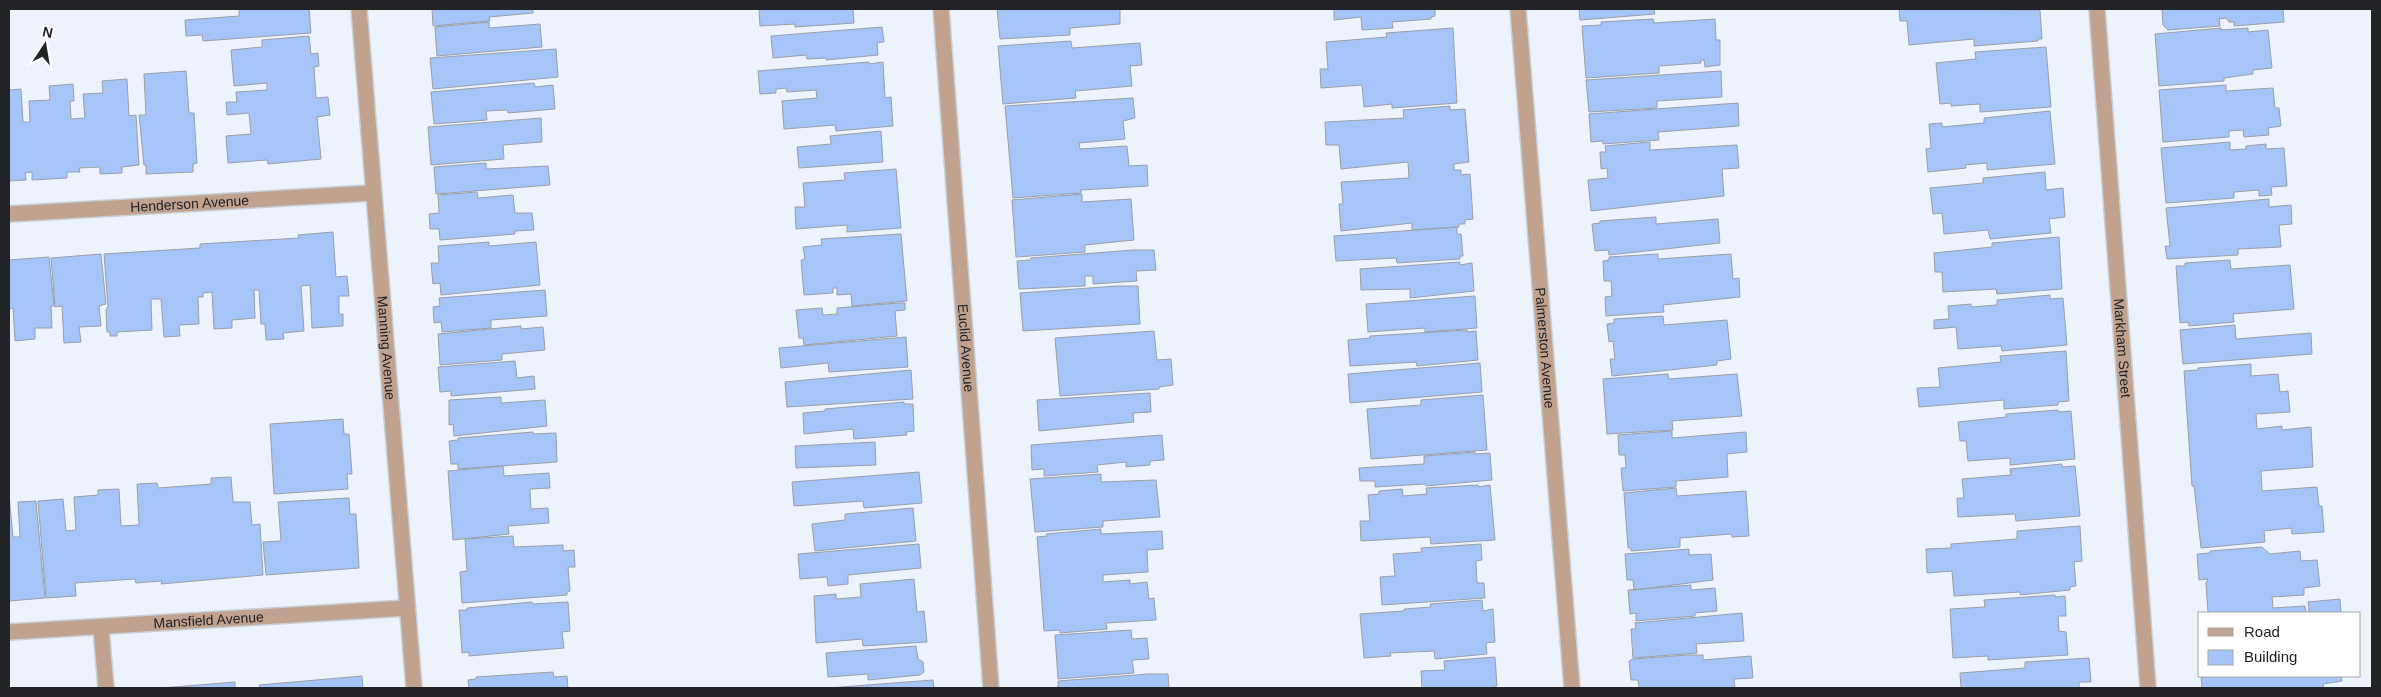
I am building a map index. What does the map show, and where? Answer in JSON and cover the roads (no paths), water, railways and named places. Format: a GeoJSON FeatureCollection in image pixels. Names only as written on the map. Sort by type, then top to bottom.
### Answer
{"type":"FeatureCollection","features":[{"type":"Feature","properties":{"kind":"street","name":"Manning Avenue"},"geometry":{"type":"LineString","coordinates":[[359,9],[372,193],[414,688]]}},
{"type":"Feature","properties":{"kind":"street","name":"Euclid Avenue"},"geometry":{"type":"LineString","coordinates":[[941,9],[991,688]]}},
{"type":"Feature","properties":{"kind":"street","name":"Palmerston Avenue"},"geometry":{"type":"LineString","coordinates":[[1518,9],[1572,688]]}},
{"type":"Feature","properties":{"kind":"street","name":"Markham Street"},"geometry":{"type":"LineString","coordinates":[[2097,9],[2148,688]]}},
{"type":"Feature","properties":{"kind":"street","name":"Henderson Avenue"},"geometry":{"type":"LineString","coordinates":[[9,214],[372,193]]}},
{"type":"Feature","properties":{"kind":"street","name":"Mansfield Avenue"},"geometry":{"type":"LineString","coordinates":[[9,632],[101,628],[408,608]]}},
{"type":"Feature","properties":{"kind":"street"},"geometry":{"type":"LineString","coordinates":[[101,628],[106,688]]}}]}
